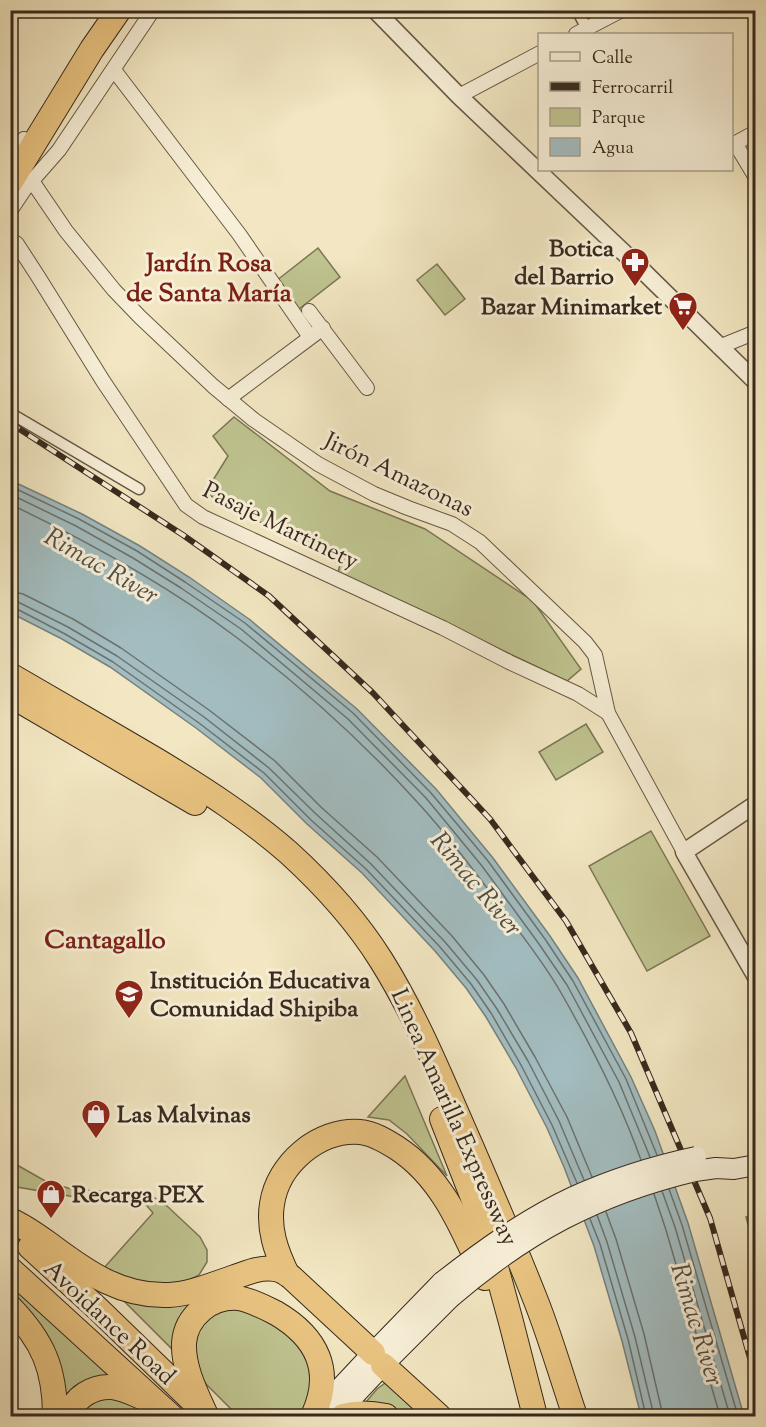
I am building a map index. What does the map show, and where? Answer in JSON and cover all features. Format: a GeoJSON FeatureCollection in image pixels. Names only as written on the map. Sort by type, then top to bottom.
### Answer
{"type":"FeatureCollection","features":[{"type":"Feature","properties":{"kind":"highway"},"geometry":{"type":"LineString","coordinates":[[21,182],[58,106],[92,49],[121,10]]}},
{"type":"Feature","properties":{"kind":"highway","name":"Linea Amarilla Expressway"},"geometry":{"type":"LineString","coordinates":[[11,680],[237,830],[285,869],[310,894],[360,955],[400,1023],[427,1083],[487,1234],[535,1416]]}},
{"type":"Feature","properties":{"kind":"highway","name":"Linea Amarilla Expressway"},"geometry":{"type":"LineString","coordinates":[[11,680],[150,757],[242,815],[309,872],[355,922],[392,979],[446,1088],[536,1301],[575,1416]]}},
{"type":"Feature","properties":{"kind":"highway"},"geometry":{"type":"LineString","coordinates":[[287,1274],[272,1232],[272,1204],[280,1179],[301,1153],[319,1141],[339,1134],[359,1132],[369,1134],[409,1156],[437,1185],[489,1286],[511,1322]]}},
{"type":"Feature","properties":{"kind":"highway"},"geometry":{"type":"LineString","coordinates":[[10,1220],[24,1226],[89,1273],[109,1284],[129,1291],[170,1295],[263,1268],[275,1269],[287,1274],[440,1416]]}},
{"type":"Feature","properties":{"kind":"highway","name":"Avoidance Road"},"geometry":{"type":"LineString","coordinates":[[10,1229],[98,1309],[207,1414]]}},
{"type":"Feature","properties":{"kind":"highway","name":"Avoidance Road"},"geometry":{"type":"LineString","coordinates":[[10,1269],[163,1409]]}},
{"type":"Feature","properties":{"kind":"highway"},"geometry":{"type":"LineString","coordinates":[[207,1414],[195,1392],[187,1368],[184,1351],[185,1334],[192,1320],[206,1306],[220,1300],[237,1298],[252,1302],[286,1319],[304,1334],[314,1347],[321,1364],[322,1381],[314,1416]]}},
{"type":"Feature","properties":{"kind":"highway"},"geometry":{"type":"LineString","coordinates":[[10,1307],[39,1342],[53,1383],[56,1413],[70,1410],[84,1395],[103,1387],[115,1388],[163,1409]]}},
{"type":"Feature","properties":{"kind":"highway"},"geometry":{"type":"LineString","coordinates":[[344,1416],[354,1413],[386,1416]]}},
{"type":"Feature","properties":{"kind":"main road"},"geometry":{"type":"LineString","coordinates":[[314,1416],[378,1359],[483,1250],[559,1204],[629,1175],[756,1154]]}},
{"type":"Feature","properties":{"kind":"main road"},"geometry":{"type":"LineString","coordinates":[[696,1164],[717,1168],[756,1165]]}},
{"type":"Feature","properties":{"kind":"main road"},"geometry":{"type":"LineString","coordinates":[[734,1168],[756,1175]]}},
{"type":"Feature","properties":{"kind":"main road"},"geometry":{"type":"LineString","coordinates":[[336,1416],[378,1359]]}},
{"type":"Feature","properties":{"kind":"street"},"geometry":{"type":"LineString","coordinates":[[10,159],[110,10]]}},
{"type":"Feature","properties":{"kind":"street"},"geometry":{"type":"LineString","coordinates":[[121,10],[128,20],[141,30]]}},
{"type":"Feature","properties":{"kind":"street"},"geometry":{"type":"LineString","coordinates":[[10,211],[24,190],[21,182],[59,150],[153,10]]}},
{"type":"Feature","properties":{"kind":"street"},"geometry":{"type":"LineString","coordinates":[[375,10],[459,96],[756,382]]}},
{"type":"Feature","properties":{"kind":"street"},"geometry":{"type":"LineString","coordinates":[[576,10],[581,32],[622,10]]}},
{"type":"Feature","properties":{"kind":"street"},"geometry":{"type":"LineString","coordinates":[[459,96],[538,54]]}},
{"type":"Feature","properties":{"kind":"street"},"geometry":{"type":"LineString","coordinates":[[114,70],[239,234],[310,337]]}},
{"type":"Feature","properties":{"kind":"street"},"geometry":{"type":"LineString","coordinates":[[756,132],[733,144],[756,178]]}},
{"type":"Feature","properties":{"kind":"street","name":"Jirón Amazonas"},"geometry":{"type":"LineString","coordinates":[[21,182],[66,231],[114,290],[184,360],[228,399],[254,420],[318,464],[374,494],[452,524],[480,542],[585,642],[595,655],[608,713],[756,977]]}},
{"type":"Feature","properties":{"kind":"street","name":"Pasaje Martinety"},"geometry":{"type":"LineString","coordinates":[[10,239],[17,244],[103,381],[186,505],[203,518],[444,628],[578,694],[608,713]]}},
{"type":"Feature","properties":{"kind":"street"},"geometry":{"type":"LineString","coordinates":[[309,311],[367,388]]}},
{"type":"Feature","properties":{"kind":"street"},"geometry":{"type":"LineString","coordinates":[[228,399],[323,328]]}},
{"type":"Feature","properties":{"kind":"street"},"geometry":{"type":"LineString","coordinates":[[719,346],[756,332]]}},
{"type":"Feature","properties":{"kind":"street"},"geometry":{"type":"LineString","coordinates":[[10,413],[140,489]]}},
{"type":"Feature","properties":{"kind":"street"},"geometry":{"type":"LineString","coordinates":[[684,852],[756,804]]}},
{"type":"Feature","properties":{"kind":"green space"},"geometry":{"type":"Polygon","coordinates":[[[318,248],[340,277],[299,309],[276,281],[318,248]]]}},
{"type":"Feature","properties":{"kind":"green space"},"geometry":{"type":"Polygon","coordinates":[[[437,264],[465,299],[445,315],[417,280],[437,264]]]}},
{"type":"Feature","properties":{"kind":"green space"},"geometry":{"type":"Polygon","coordinates":[[[234,417],[330,491],[425,529],[533,601],[581,669],[567,681],[338,573],[340,564],[205,493],[228,456],[213,436],[234,417]]]}},
{"type":"Feature","properties":{"kind":"green space"},"geometry":{"type":"Polygon","coordinates":[[[586,724],[603,752],[556,780],[539,752],[586,724]]]}},
{"type":"Feature","properties":{"kind":"green space"},"geometry":{"type":"Polygon","coordinates":[[[651,831],[710,936],[647,971],[589,866],[651,831]]]}},
{"type":"Feature","properties":{"kind":"green space"},"geometry":{"type":"Polygon","coordinates":[[[405,1076],[447,1176],[407,1134],[389,1120],[368,1117],[405,1076]]]}},
{"type":"Feature","properties":{"kind":"green space"},"geometry":{"type":"Polygon","coordinates":[[[10,1161],[47,1182],[75,1190],[150,1195],[167,1206],[200,1237],[207,1250],[207,1262],[199,1275],[177,1286],[133,1284],[103,1269],[153,1213],[142,1200],[87,1199],[11,1186],[10,1161]]]}},
{"type":"Feature","properties":{"kind":"green space"},"geometry":{"type":"Polygon","coordinates":[[[756,1214],[755,1250],[746,1217],[756,1214]]]}},
{"type":"Feature","properties":{"kind":"green space"},"geometry":{"type":"Polygon","coordinates":[[[10,1281],[109,1376],[65,1416],[38,1328],[11,1295],[10,1281]]]}},
{"type":"Feature","properties":{"kind":"green space"},"geometry":{"type":"Polygon","coordinates":[[[122,1299],[186,1303],[192,1308],[178,1355],[122,1299]]]}},
{"type":"Feature","properties":{"kind":"green space"},"geometry":{"type":"Polygon","coordinates":[[[232,1306],[285,1327],[318,1373],[306,1406],[296,1416],[238,1416],[206,1384],[196,1368],[190,1345],[199,1323],[232,1306]]]}},
{"type":"Feature","properties":{"kind":"green space"},"geometry":{"type":"Polygon","coordinates":[[[388,1381],[431,1416],[409,1416],[390,1406],[366,1402],[377,1389],[388,1381]]]}},
{"type":"Feature","properties":{"kind":"green space"},"geometry":{"type":"Polygon","coordinates":[[[94,1394],[134,1404],[148,1416],[74,1416],[94,1394]]]}},
{"type":"Feature","properties":{"kind":"water","name":"Rimac River"},"geometry":{"type":"Polygon","coordinates":[[[10,480],[82,514],[140,546],[249,619],[357,709],[436,789],[493,858],[578,978],[631,1077],[655,1131],[688,1223],[744,1416],[641,1416],[594,1246],[547,1128],[486,1017],[466,988],[435,951],[362,873],[307,824],[261,778],[110,667],[11,613],[10,480]]]}},
{"type":"Feature","properties":{"kind":"railway"},"geometry":{"type":"LineString","coordinates":[[10,423],[183,535],[269,596],[373,693],[490,819],[566,921],[631,1033],[710,1218],[756,1379]]}},
{"type":"Feature","properties":{"kind":"place","name":"Botica del Barrio"},"geometry":{"type":"Point","coordinates":[635,288]}},
{"type":"Feature","properties":{"kind":"place","name":"Bazar Minimarket"},"geometry":{"type":"Point","coordinates":[683,332]}},
{"type":"Feature","properties":{"kind":"place","name":"Institución Educativa Comunidad Shipiba"},"geometry":{"type":"Point","coordinates":[129,1020]}},
{"type":"Feature","properties":{"kind":"place","name":"Las Malvinas"},"geometry":{"type":"Point","coordinates":[96,1140]}},
{"type":"Feature","properties":{"kind":"place","name":"Recarga PEX"},"geometry":{"type":"Point","coordinates":[51,1220]}},
{"type":"Feature","properties":{"kind":"district","name":"Jardín Rosa de Santa María"},"geometry":{"type":"Point","coordinates":[209,277]}},
{"type":"Feature","properties":{"kind":"district","name":"Cantagallo"},"geometry":{"type":"Point","coordinates":[105,939]}}]}
